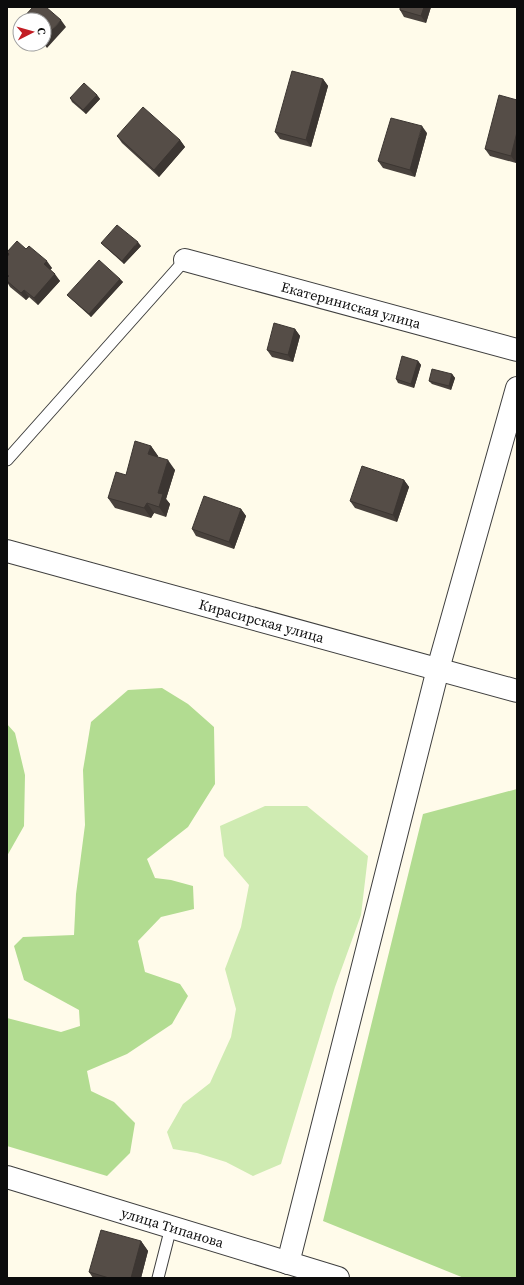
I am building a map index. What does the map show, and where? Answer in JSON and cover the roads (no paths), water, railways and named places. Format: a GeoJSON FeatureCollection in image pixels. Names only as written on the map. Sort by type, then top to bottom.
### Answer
{"type":"FeatureCollection","features":[{"type":"Feature","properties":{"kind":"street","name":"Екатериниская улица"},"geometry":{"type":"LineString","coordinates":[[185,260],[517,350]]}},
{"type":"Feature","properties":{"kind":"street"},"geometry":{"type":"LineString","coordinates":[[288,1263],[438,669],[517,388]]}},
{"type":"Feature","properties":{"kind":"street","name":"Кирасирская улица"},"geometry":{"type":"LineString","coordinates":[[7,551],[517,691]]}},
{"type":"Feature","properties":{"kind":"street","name":"улица Типанова"},"geometry":{"type":"LineString","coordinates":[[7,1177],[338,1278]]}},
{"type":"Feature","properties":{"kind":"lane"},"geometry":{"type":"LineString","coordinates":[[7,460],[185,260]]}},
{"type":"Feature","properties":{"kind":"lane"},"geometry":{"type":"LineString","coordinates":[[158,1278],[171,1226]]}}]}
